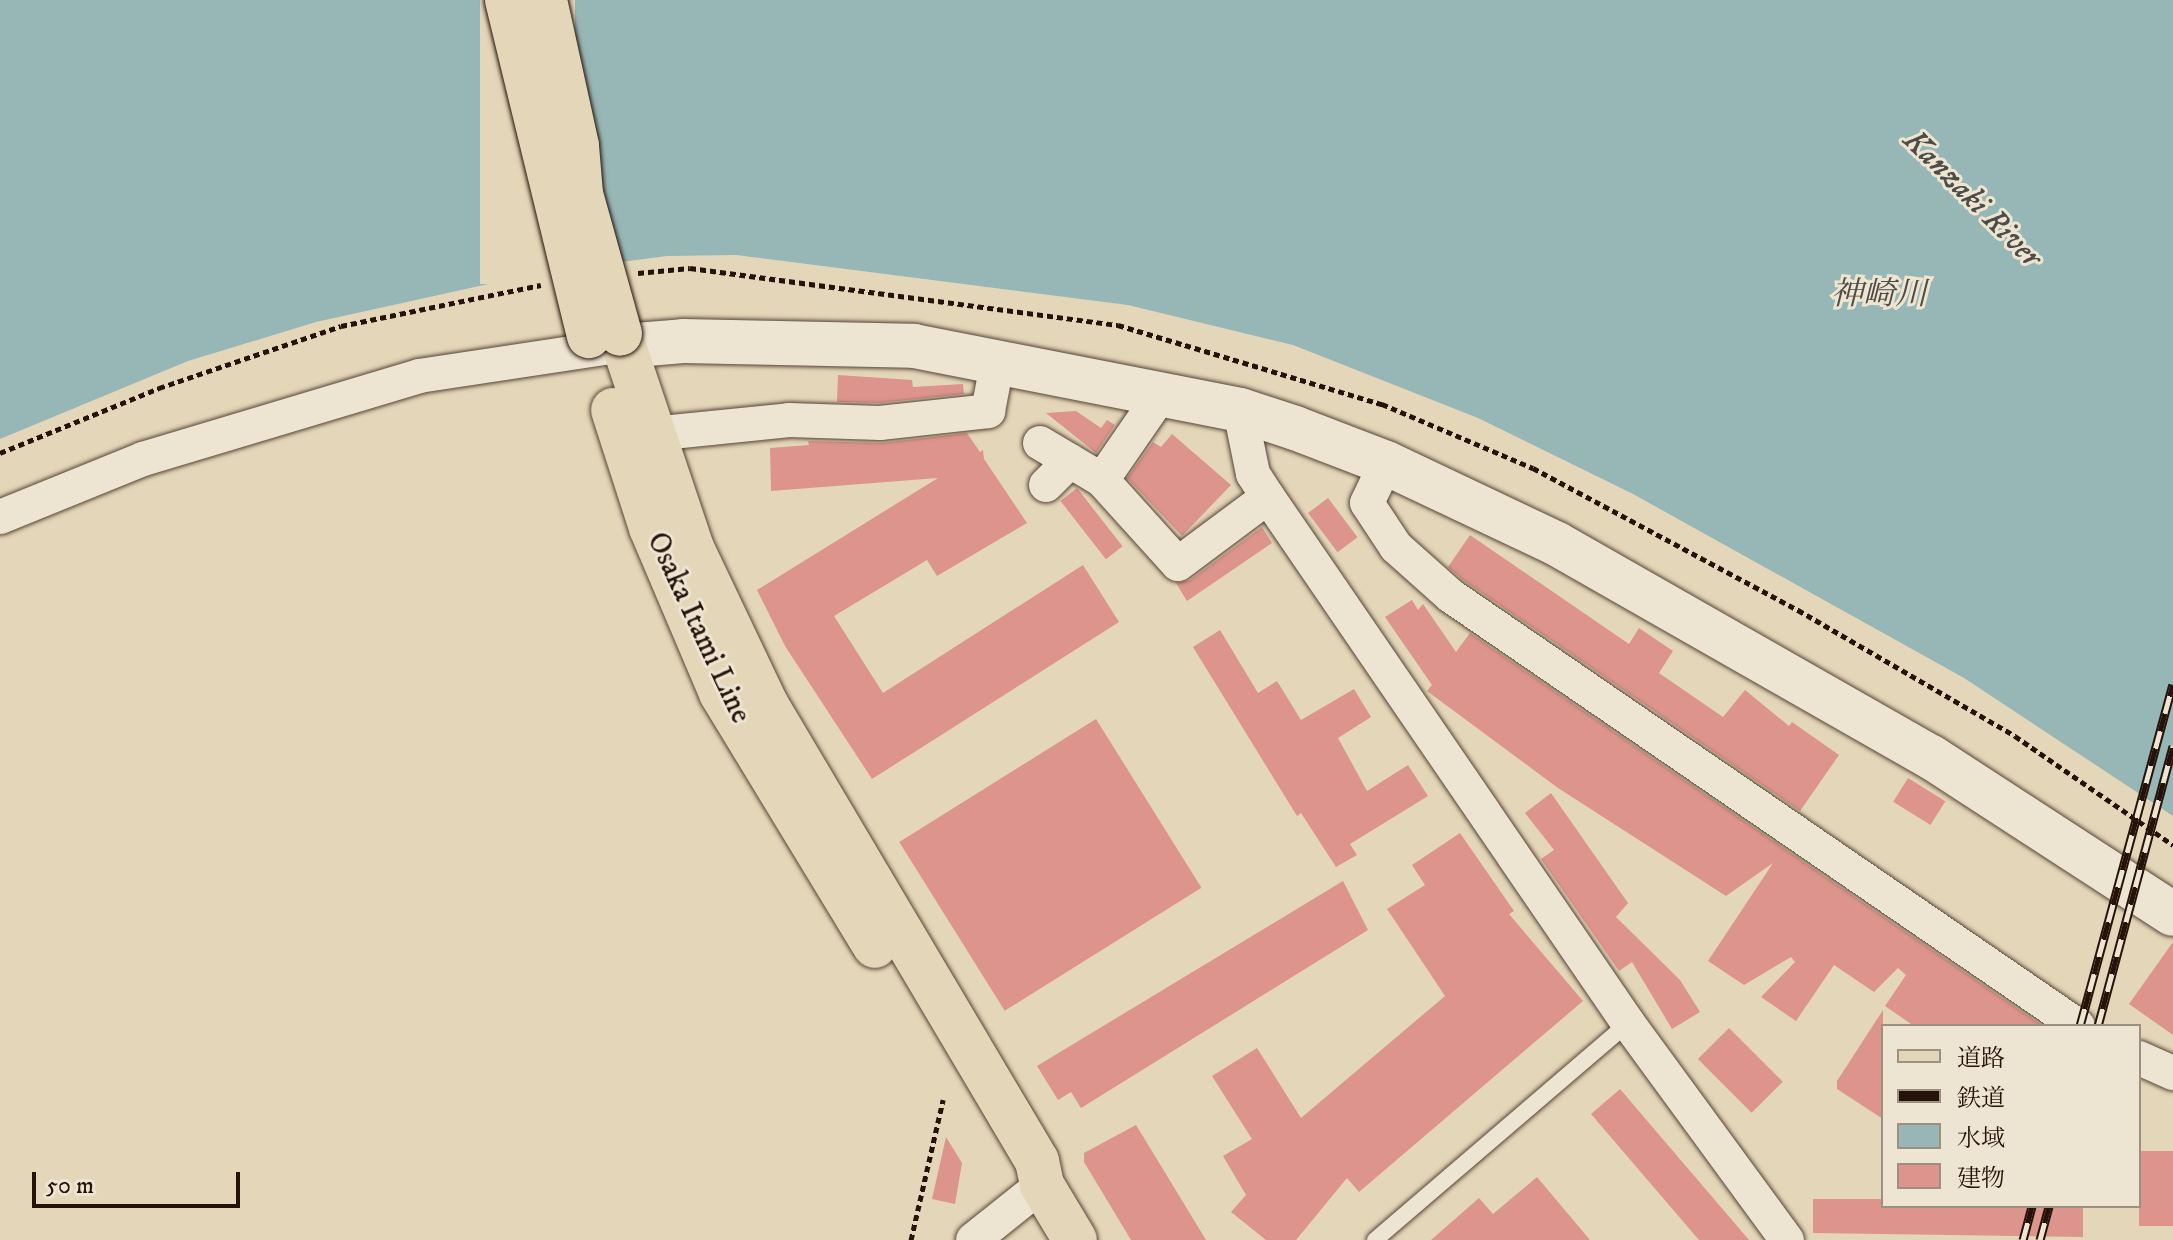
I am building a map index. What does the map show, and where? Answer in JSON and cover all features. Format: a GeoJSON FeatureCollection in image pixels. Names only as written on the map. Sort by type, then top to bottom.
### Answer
{"type":"FeatureCollection","features":[{"type":"Feature","properties":{"kind":"main road","name":"Osaka Itami Line"},"geometry":{"type":"LineString","coordinates":[[507,0],[606,341],[651,528],[721,693],[1019,1172],[1042,1185]]}},
{"type":"Feature","properties":{"kind":"main road","name":"Osaka Itami Line"},"geometry":{"type":"LineString","coordinates":[[545,0],[577,146],[581,194],[606,341],[652,434],[692,548],[766,704],[1037,1161],[1042,1185],[1075,1240]]}},
{"type":"Feature","properties":{"kind":"street"},"geometry":{"type":"LineString","coordinates":[[0,517],[143,459],[419,376],[606,341],[900,346],[998,359],[1240,410],[1386,463],[1557,544],[1736,643],[1931,757],[2173,914]]}},
{"type":"Feature","properties":{"kind":"street"},"geometry":{"type":"LineString","coordinates":[[652,434],[789,420],[880,423],[988,411],[998,359]]}},
{"type":"Feature","properties":{"kind":"street"},"geometry":{"type":"LineString","coordinates":[[1102,480],[1162,393]]}},
{"type":"Feature","properties":{"kind":"street"},"geometry":{"type":"LineString","coordinates":[[1240,410],[1253,474],[1268,497],[1628,1023],[1787,1240]]}},
{"type":"Feature","properties":{"kind":"street"},"geometry":{"type":"LineString","coordinates":[[1040,443],[1058,473],[1102,480],[1178,564],[1268,497]]}},
{"type":"Feature","properties":{"kind":"street"},"geometry":{"type":"LineString","coordinates":[[1386,463],[1367,503],[1396,547],[1451,596],[2075,1024]]}},
{"type":"Feature","properties":{"kind":"street"},"geometry":{"type":"LineString","coordinates":[[2141,1059],[2173,1073]]}},
{"type":"Feature","properties":{"kind":"street"},"geometry":{"type":"LineString","coordinates":[[973,1240],[1042,1185]]}},
{"type":"Feature","properties":{"kind":"lane"},"geometry":{"type":"LineString","coordinates":[[1375,1240],[1628,1023]]}},
{"type":"Feature","properties":{"kind":"path"},"geometry":{"type":"LineString","coordinates":[[911,1240],[943,1100]]}},
{"type":"Feature","properties":{"kind":"water","name":"神崎川"},"geometry":{"type":"Polygon","coordinates":[[[0,0],[2173,0],[2173,816],[1964,678],[1633,494],[1478,418],[1293,345],[1128,305],[736,255],[667,256],[538,273],[316,322],[188,361],[0,439],[0,0]]]}},
{"type":"Feature","properties":{"kind":"pier"},"geometry":{"type":"Polygon","coordinates":[[[480,0],[575,0],[575,284],[480,284],[480,0]]]}},
{"type":"Feature","properties":{"kind":"building"},"geometry":{"type":"Polygon","coordinates":[[[838,375],[912,380],[913,387],[963,384],[964,394],[879,403],[837,402],[838,375]]]}},
{"type":"Feature","properties":{"kind":"building"},"geometry":{"type":"Polygon","coordinates":[[[1076,411],[1101,428],[1107,420],[1115,425],[1096,453],[1046,413],[1076,411]]]}},
{"type":"Feature","properties":{"kind":"building"},"geometry":{"type":"Polygon","coordinates":[[[967,433],[980,452],[983,450],[984,459],[1027,523],[937,576],[927,560],[834,616],[883,693],[1083,565],[1119,622],[872,779],[785,646],[757,590],[938,478],[771,491],[770,448],[809,445],[808,441],[882,443],[967,433]]]}},
{"type":"Feature","properties":{"kind":"building"},"geometry":{"type":"Polygon","coordinates":[[[1172,434],[1231,485],[1182,536],[1127,478],[1153,442],[1161,447],[1172,434]]]}},
{"type":"Feature","properties":{"kind":"building"},"geometry":{"type":"Polygon","coordinates":[[[1077,488],[1123,546],[1106,559],[1060,501],[1077,488]]]}},
{"type":"Feature","properties":{"kind":"building"},"geometry":{"type":"Polygon","coordinates":[[[1328,498],[1357,537],[1338,552],[1308,513],[1328,498]]]}},
{"type":"Feature","properties":{"kind":"building"},"geometry":{"type":"Polygon","coordinates":[[[1262,527],[1272,543],[1187,601],[1176,583],[1190,580],[1262,527]]]}},
{"type":"Feature","properties":{"kind":"building"},"geometry":{"type":"Polygon","coordinates":[[[1470,535],[1629,644],[1639,628],[1673,651],[1659,673],[1723,717],[1745,690],[1789,726],[1792,722],[1839,755],[1800,811],[1463,580],[1448,567],[1470,535]]]}},
{"type":"Feature","properties":{"kind":"building"},"geometry":{"type":"Polygon","coordinates":[[[1412,600],[1418,610],[1423,604],[1456,652],[1470,633],[2040,1024],[1911,1024],[1885,1006],[1906,975],[1898,968],[1874,992],[1834,965],[1796,1021],[1761,997],[1795,962],[1791,957],[1744,985],[1708,961],[1773,863],[1726,896],[1558,788],[1427,691],[1432,685],[1385,617],[1412,600]]]}},
{"type":"Feature","properties":{"kind":"building"},"geometry":{"type":"Polygon","coordinates":[[[1220,630],[1258,693],[1277,681],[1301,720],[1354,689],[1371,717],[1338,738],[1367,791],[1408,765],[1428,796],[1350,844],[1357,855],[1336,867],[1301,813],[1297,816],[1193,647],[1220,630]]]}},
{"type":"Feature","properties":{"kind":"building"},"geometry":{"type":"Polygon","coordinates":[[[1096,719],[1201,888],[1005,1011],[899,842],[1096,719]]]}},
{"type":"Feature","properties":{"kind":"building"},"geometry":{"type":"Polygon","coordinates":[[[1908,778],[1945,801],[1930,825],[1893,802],[1908,778]]]}},
{"type":"Feature","properties":{"kind":"building"},"geometry":{"type":"Polygon","coordinates":[[[1551,793],[1628,903],[1616,917],[1680,980],[1700,1012],[1672,1029],[1632,962],[1619,971],[1541,859],[1554,850],[1525,813],[1551,793]]]}},
{"type":"Feature","properties":{"kind":"building"},"geometry":{"type":"Polygon","coordinates":[[[1460,833],[1514,911],[1509,914],[1583,1001],[1359,1192],[1347,1178],[1296,1240],[1266,1240],[1231,1212],[1246,1195],[1223,1156],[1252,1139],[1212,1076],[1257,1048],[1301,1118],[1445,996],[1387,909],[1425,885],[1412,865],[1460,833]]]}},
{"type":"Feature","properties":{"kind":"building"},"geometry":{"type":"Polygon","coordinates":[[[1343,881],[1368,930],[1081,1108],[1071,1092],[1058,1100],[1037,1066],[1343,881]]]}},
{"type":"Feature","properties":{"kind":"building"},"geometry":{"type":"Polygon","coordinates":[[[2173,942],[2173,1035],[2129,1004],[2173,942]]]}},
{"type":"Feature","properties":{"kind":"building"},"geometry":{"type":"Polygon","coordinates":[[[1883,1010],[1881,1118],[1837,1089],[1837,1081],[1883,1010]]]}},
{"type":"Feature","properties":{"kind":"building"},"geometry":{"type":"Polygon","coordinates":[[[1729,1028],[1783,1082],[1752,1113],[1698,1059],[1729,1028]]]}},
{"type":"Feature","properties":{"kind":"building"},"geometry":{"type":"Polygon","coordinates":[[[1620,1089],[1749,1240],[1699,1240],[1591,1114],[1620,1089]]]}},
{"type":"Feature","properties":{"kind":"building"},"geometry":{"type":"Polygon","coordinates":[[[1136,1125],[1206,1240],[1131,1240],[1084,1162],[1084,1153],[1136,1125]]]}},
{"type":"Feature","properties":{"kind":"building"},"geometry":{"type":"Polygon","coordinates":[[[946,1137],[962,1163],[955,1204],[932,1199],[946,1137]]]}},
{"type":"Feature","properties":{"kind":"building"},"geometry":{"type":"Polygon","coordinates":[[[2141,1151],[2173,1151],[2173,1226],[2139,1226],[2141,1151]]]}},
{"type":"Feature","properties":{"kind":"building"},"geometry":{"type":"Polygon","coordinates":[[[1537,1177],[1590,1240],[1431,1240],[1479,1198],[1493,1214],[1537,1177]]]}},
{"type":"Feature","properties":{"kind":"building"},"geometry":{"type":"Polygon","coordinates":[[[1813,1199],[1881,1199],[1881,1208],[2083,1208],[2083,1237],[1813,1233],[1813,1199]]]}},
{"type":"Feature","properties":{"kind":"railway"},"geometry":{"type":"LineString","coordinates":[[2081,1024],[2173,684]]}},
{"type":"Feature","properties":{"kind":"railway"},"geometry":{"type":"LineString","coordinates":[[2099,1024],[2173,746]]}},
{"type":"Feature","properties":{"kind":"railway"},"geometry":{"type":"LineString","coordinates":[[2023,1240],[2031,1208]]}},
{"type":"Feature","properties":{"kind":"railway"},"geometry":{"type":"LineString","coordinates":[[2040,1240],[2048,1208]]}},
{"type":"Feature","properties":{"kind":"water label","name":"Kanzaki River"},"geometry":{"type":"Point","coordinates":[1972,199]}}]}
